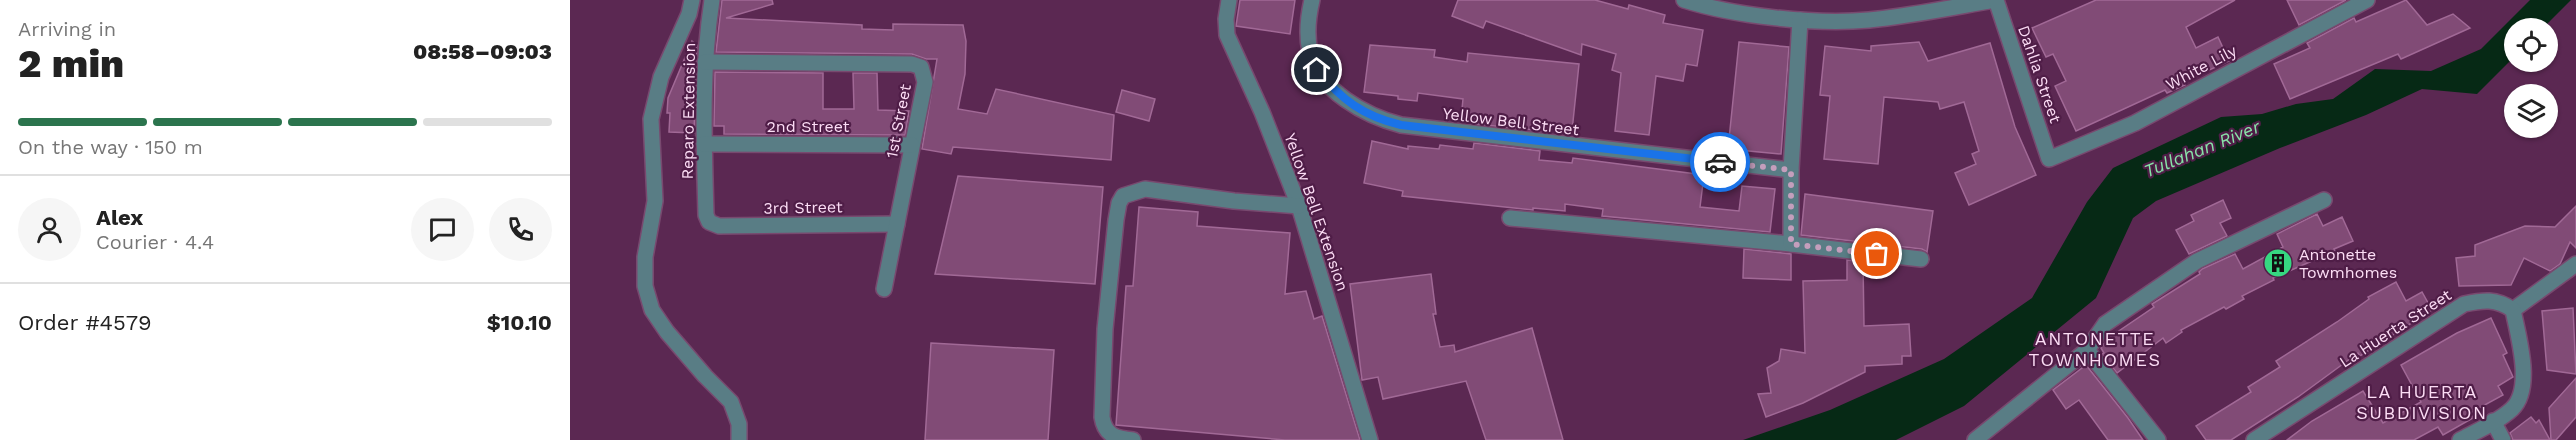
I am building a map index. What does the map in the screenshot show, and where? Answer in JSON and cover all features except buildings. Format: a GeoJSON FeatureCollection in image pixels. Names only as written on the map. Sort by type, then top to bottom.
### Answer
{"type":"FeatureCollection","features":[{"type":"Feature","properties":{"kind":"street"},"geometry":{"type":"LineString","coordinates":[[692,0],[689,14],[662,77],[651,119],[655,201],[645,257],[645,286],[652,310],[667,332],[731,402],[739,424],[739,440]]}},
{"type":"Feature","properties":{"kind":"street","name":"Reparo Extension"},"geometry":{"type":"LineString","coordinates":[[709,222],[706,215],[704,144],[705,62],[712,0]]}},
{"type":"Feature","properties":{"kind":"street","name":"Yellow Bell Extension"},"geometry":{"type":"LineString","coordinates":[[1229,0],[1226,19],[1227,35],[1262,112],[1299,206],[1370,440]]}},
{"type":"Feature","properties":{"kind":"street","name":"Yellow Bell Street"},"geometry":{"type":"LineString","coordinates":[[1312,0],[1307,39],[1317,70],[1352,106],[1377,119],[1401,125],[1791,170]]}},
{"type":"Feature","properties":{"kind":"street"},"geometry":{"type":"LineString","coordinates":[[1684,0],[1714,10],[1800,20],[1868,21],[1996,0]]}},
{"type":"Feature","properties":{"kind":"street","name":"Dahlia Street"},"geometry":{"type":"LineString","coordinates":[[1996,0],[2049,159]]}},
{"type":"Feature","properties":{"kind":"street","name":"White Lily"},"geometry":{"type":"LineString","coordinates":[[2049,159],[2135,123],[2367,0]]}},
{"type":"Feature","properties":{"kind":"street"},"geometry":{"type":"LineString","coordinates":[[1791,244],[1791,170],[1800,20]]}},
{"type":"Feature","properties":{"kind":"street","name":"1st Street"},"geometry":{"type":"LineString","coordinates":[[705,62],[912,64],[921,67],[925,82],[884,289]]}},
{"type":"Feature","properties":{"kind":"street","name":"2nd Street"},"geometry":{"type":"LineString","coordinates":[[704,144],[912,145]]}},
{"type":"Feature","properties":{"kind":"street"},"geometry":{"type":"LineString","coordinates":[[1133,440],[1113,436],[1104,428],[1102,417],[1106,318],[1116,220],[1119,203],[1123,196],[1145,189],[1234,201],[1299,206]]}},
{"type":"Feature","properties":{"kind":"street"},"geometry":{"type":"LineString","coordinates":[[1976,440],[2087,350],[2105,324],[2197,261],[2324,200]]}},
{"type":"Feature","properties":{"kind":"street"},"geometry":{"type":"LineString","coordinates":[[1510,218],[1791,244],[1921,259]]}},
{"type":"Feature","properties":{"kind":"street","name":"3rd Street"},"geometry":{"type":"LineString","coordinates":[[709,222],[719,226],[897,224]]}},
{"type":"Feature","properties":{"kind":"street"},"geometry":{"type":"LineString","coordinates":[[2460,440],[2513,408],[2523,389],[2523,367],[2513,310],[2576,264]]}},
{"type":"Feature","properties":{"kind":"street","name":"La Huerta Street"},"geometry":{"type":"LineString","coordinates":[[2254,440],[2464,304],[2484,299],[2493,300],[2513,310]]}},
{"type":"Feature","properties":{"kind":"street"},"geometry":{"type":"LineString","coordinates":[[2087,350],[2157,440]]}},
{"type":"Feature","properties":{"kind":"street"},"geometry":{"type":"LineString","coordinates":[[2493,421],[2503,440]]}},
{"type":"Feature","properties":{"kind":"water"},"geometry":{"type":"Polygon","coordinates":[[[2530,0],[2571,0],[2553,18],[2512,18],[2530,0]]]}},
{"type":"Feature","properties":{"kind":"water","name":"Tullahan River"},"geometry":{"type":"Polygon","coordinates":[[[2504,26],[2504,67],[2477,94],[2422,89],[2366,115],[2280,148],[2156,201],[2133,218],[2096,298],[1964,406],[1896,440],[1743,440],[1830,410],[1944,359],[2032,298],[2087,202],[2113,168],[2221,117],[2262,114],[2296,104],[2333,99],[2375,69],[2431,71],[2481,49],[2504,26]]]}},
{"type":"Feature","properties":{"kind":"way so far"},"geometry":{"type":"LineString","coordinates":[[1720,162],[1791,170],[1791,244],[1877,254]]}},
{"type":"Feature","properties":{"kind":"place","name":"Antonette Towmhomes"},"geometry":{"type":"Point","coordinates":[2278,263]}},
{"type":"Feature","properties":{"kind":"district","name":"ANTONETTE TOWNHOMES"},"geometry":{"type":"Point","coordinates":[2095,349]}},
{"type":"Feature","properties":{"kind":"district","name":"LA HUERTA SUBDIVISION"},"geometry":{"type":"Point","coordinates":[2422,402]}},
{"type":"Feature","properties":{"kind":"route"},"geometry":{"type":"LineString","coordinates":[[1317,70],[1352,106],[1377,119],[1401,125],[1599,150],[1720,162]]}}]}
